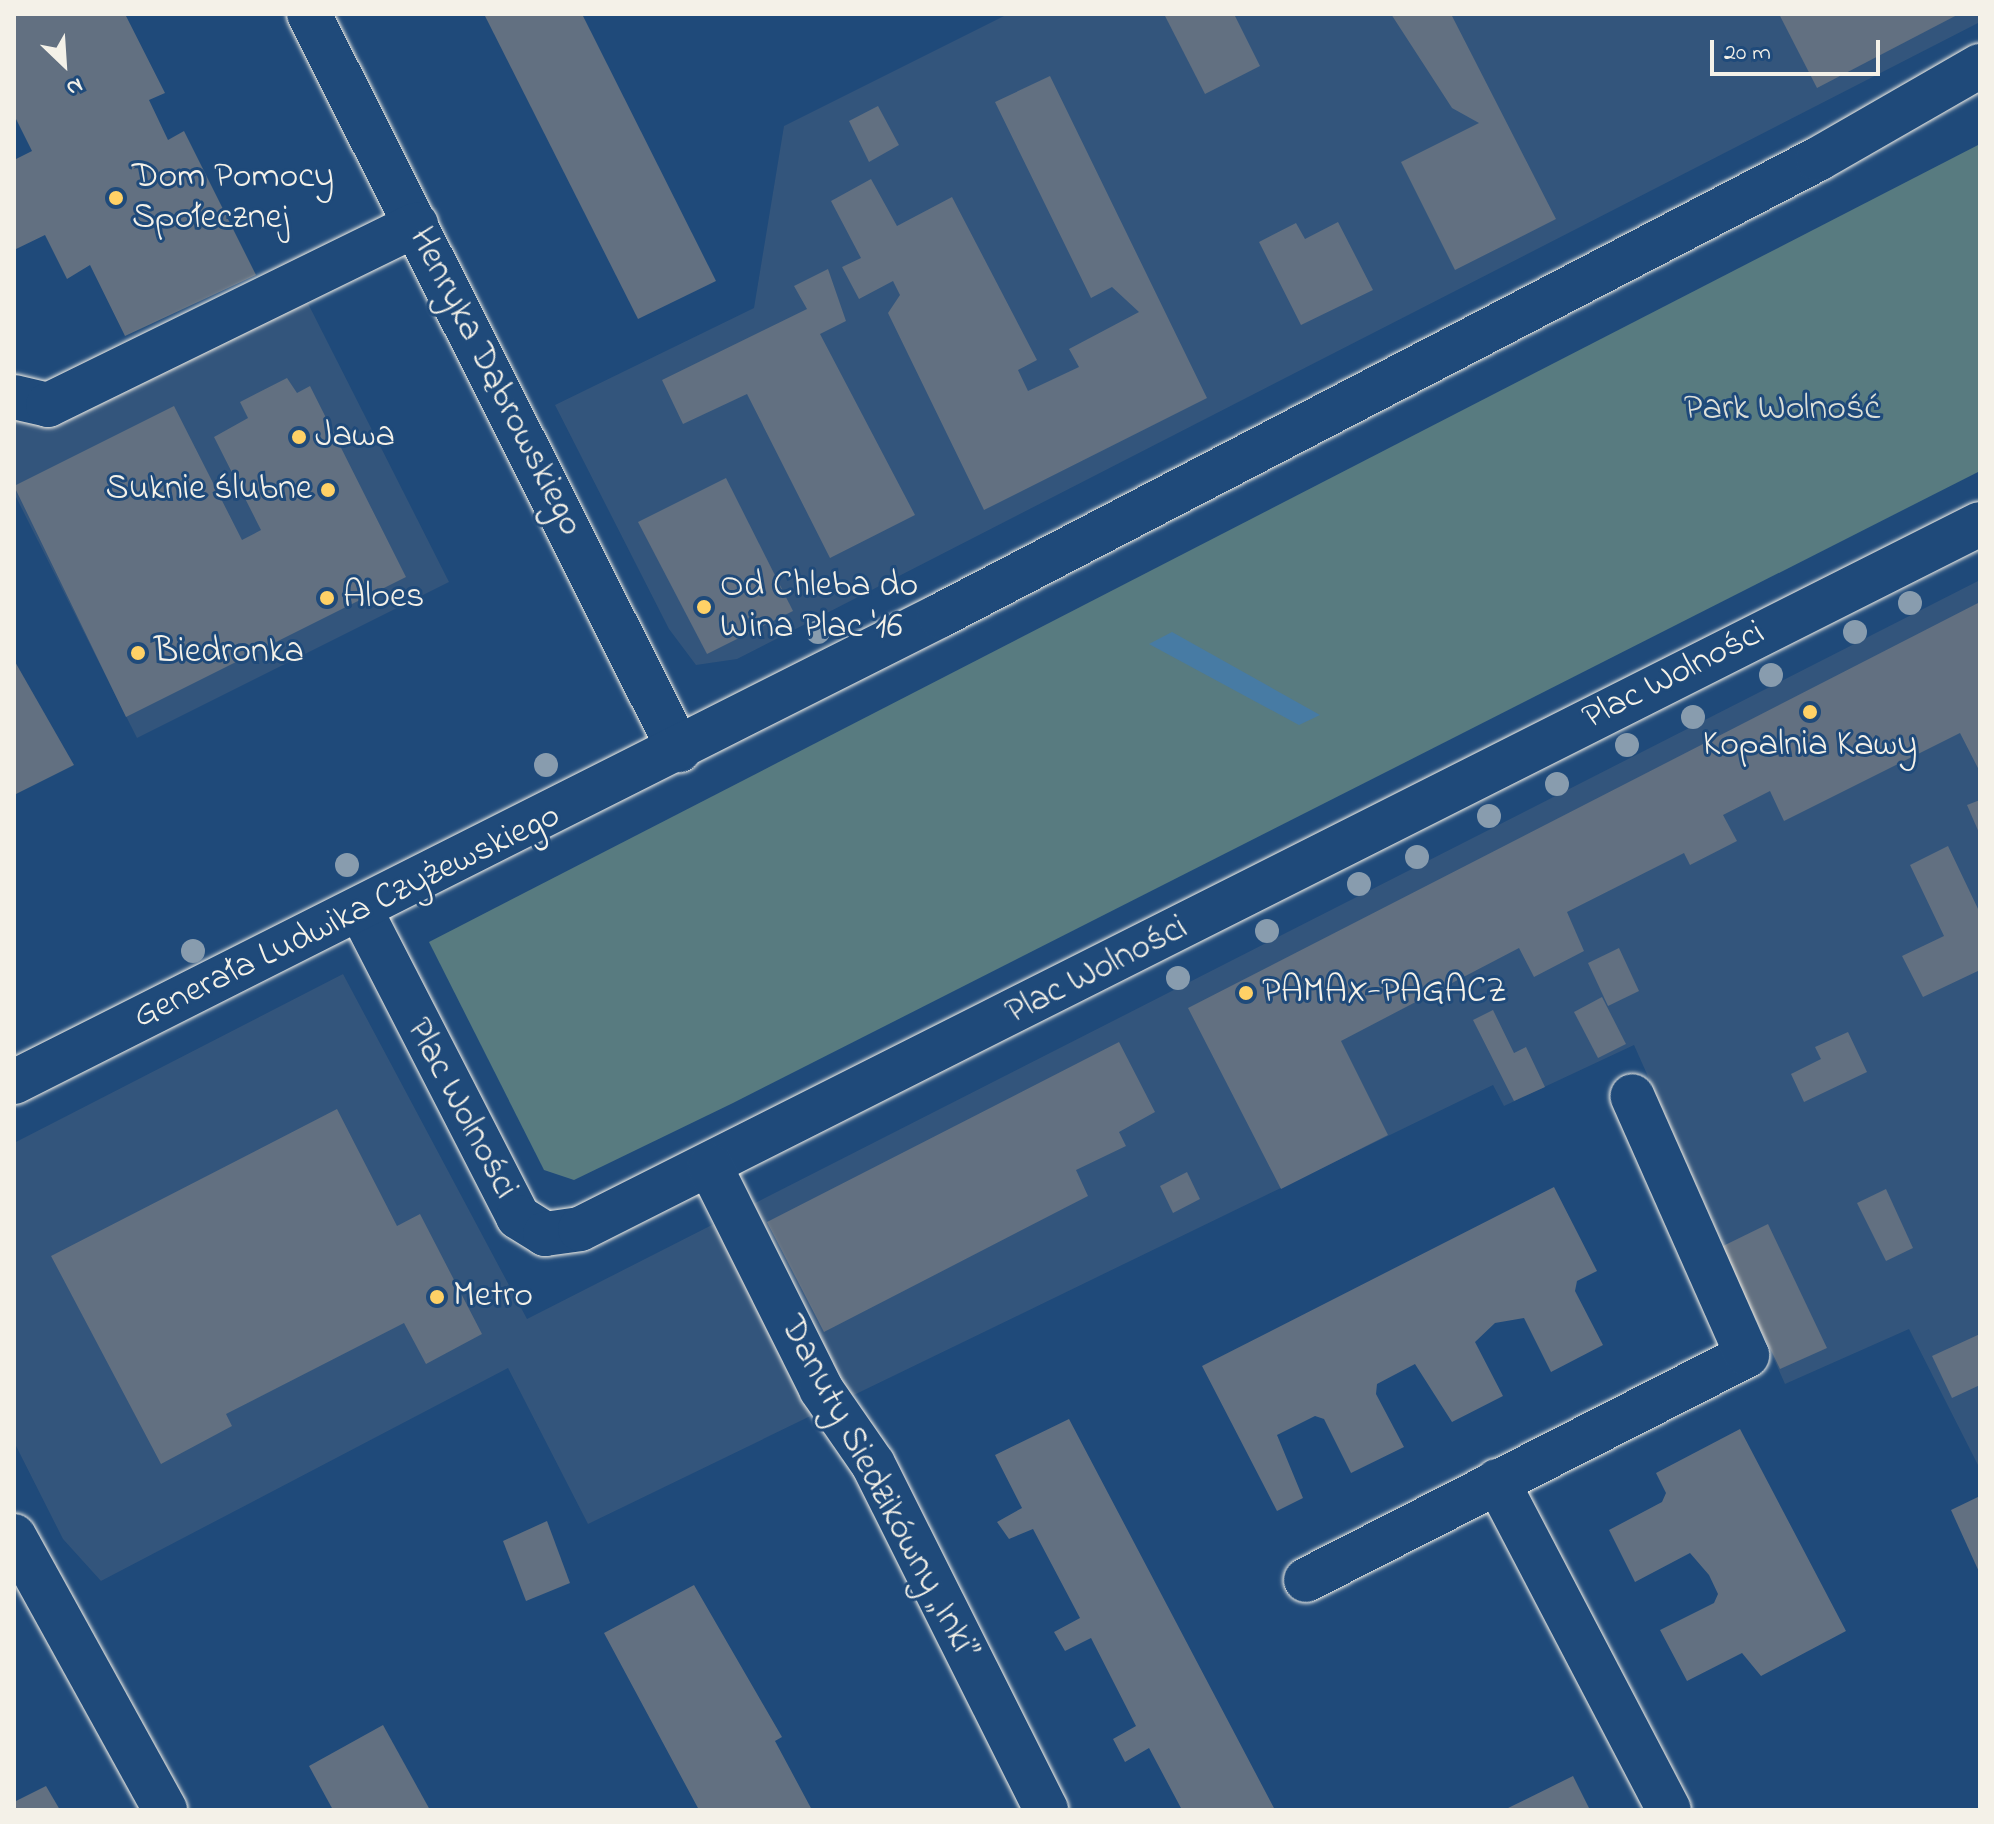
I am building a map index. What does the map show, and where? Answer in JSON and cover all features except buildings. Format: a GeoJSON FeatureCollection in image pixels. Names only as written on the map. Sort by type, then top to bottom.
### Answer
{"type":"FeatureCollection","features":[{"type":"Feature","properties":{"kind":"street","name":"Henryka Dąbrowskiego"},"geometry":{"type":"LineString","coordinates":[[309,14],[679,750]]}},
{"type":"Feature","properties":{"kind":"street"},"geometry":{"type":"LineString","coordinates":[[679,750],[1818,159],[1980,66]]}},
{"type":"Feature","properties":{"kind":"street"},"geometry":{"type":"LineString","coordinates":[[1818,159],[1980,98]]}},
{"type":"Feature","properties":{"kind":"street"},"geometry":{"type":"LineString","coordinates":[[14,397],[48,405],[416,225]]}},
{"type":"Feature","properties":{"kind":"street","name":"Plac Wolności"},"geometry":{"type":"LineString","coordinates":[[361,911],[518,1217],[545,1234],[580,1229],[1980,524]]}},
{"type":"Feature","properties":{"kind":"street","name":"Generała Ludwika Czyżewskiego"},"geometry":{"type":"LineString","coordinates":[[14,1082],[679,750]]}},
{"type":"Feature","properties":{"kind":"street"},"geometry":{"type":"LineString","coordinates":[[1306,1580],[1747,1355],[1632,1096]]}},
{"type":"Feature","properties":{"kind":"street","name":"Danuty Siedzikówny „Inki”"},"geometry":{"type":"LineString","coordinates":[[710,1166],[821,1389],[873,1464],[1046,1810]]}},
{"type":"Feature","properties":{"kind":"street"},"geometry":{"type":"LineString","coordinates":[[1497,1481],[1669,1810]]}},
{"type":"Feature","properties":{"kind":"street"},"geometry":{"type":"LineString","coordinates":[[14,1536],[165,1810]]}},
{"type":"Feature","properties":{"kind":"shaded area"},"geometry":{"type":"Polygon","coordinates":[[[1008,14],[1980,14],[1980,22],[737,659],[696,665],[669,629],[555,405],[754,308],[784,126],[1008,14]]]}},
{"type":"Feature","properties":{"kind":"shaded area"},"geometry":{"type":"Polygon","coordinates":[[[290,268],[449,582],[137,738],[14,493],[14,403],[290,268]]]}},
{"type":"Feature","properties":{"kind":"shaded area"},"geometry":{"type":"Polygon","coordinates":[[[1980,580],[1980,1469],[1909,1329],[1785,1384],[1634,1045],[1504,1106],[1493,1085],[588,1524],[508,1368],[101,1581],[63,1539],[14,1442],[14,1143],[343,974],[527,1319],[1980,580]]]}},
{"type":"Feature","properties":{"kind":"shaded area"},"geometry":{"type":"Polygon","coordinates":[[[1172,632],[1320,715],[1299,725],[1149,644],[1172,632]]]}},
{"type":"Feature","properties":{"kind":"green space","name":"Park Wolność"},"geometry":{"type":"Polygon","coordinates":[[[1980,144],[1980,471],[733,1103],[574,1180],[544,1170],[429,942],[1980,144]]]}},
{"type":"Feature","properties":{"kind":"place","name":"Dom Pomocy Społecznej"},"geometry":{"type":"Point","coordinates":[116,198]}},
{"type":"Feature","properties":{"kind":"place","name":"Jawa"},"geometry":{"type":"Point","coordinates":[299,437]}},
{"type":"Feature","properties":{"kind":"place","name":"Suknie ślubne"},"geometry":{"type":"Point","coordinates":[328,490]}},
{"type":"Feature","properties":{"kind":"place","name":"Aloes"},"geometry":{"type":"Point","coordinates":[327,598]}},
{"type":"Feature","properties":{"kind":"place","name":"Od Chleba do Wina Plac '16"},"geometry":{"type":"Point","coordinates":[704,607]}},
{"type":"Feature","properties":{"kind":"place","name":"Biedronka"},"geometry":{"type":"Point","coordinates":[138,653]}},
{"type":"Feature","properties":{"kind":"place","name":"Kopalnia Kawy"},"geometry":{"type":"Point","coordinates":[1810,712]}},
{"type":"Feature","properties":{"kind":"place","name":"PAMAX-PAGACZ"},"geometry":{"type":"Point","coordinates":[1246,993]}},
{"type":"Feature","properties":{"kind":"place","name":"Metro"},"geometry":{"type":"Point","coordinates":[437,1297]}}]}
